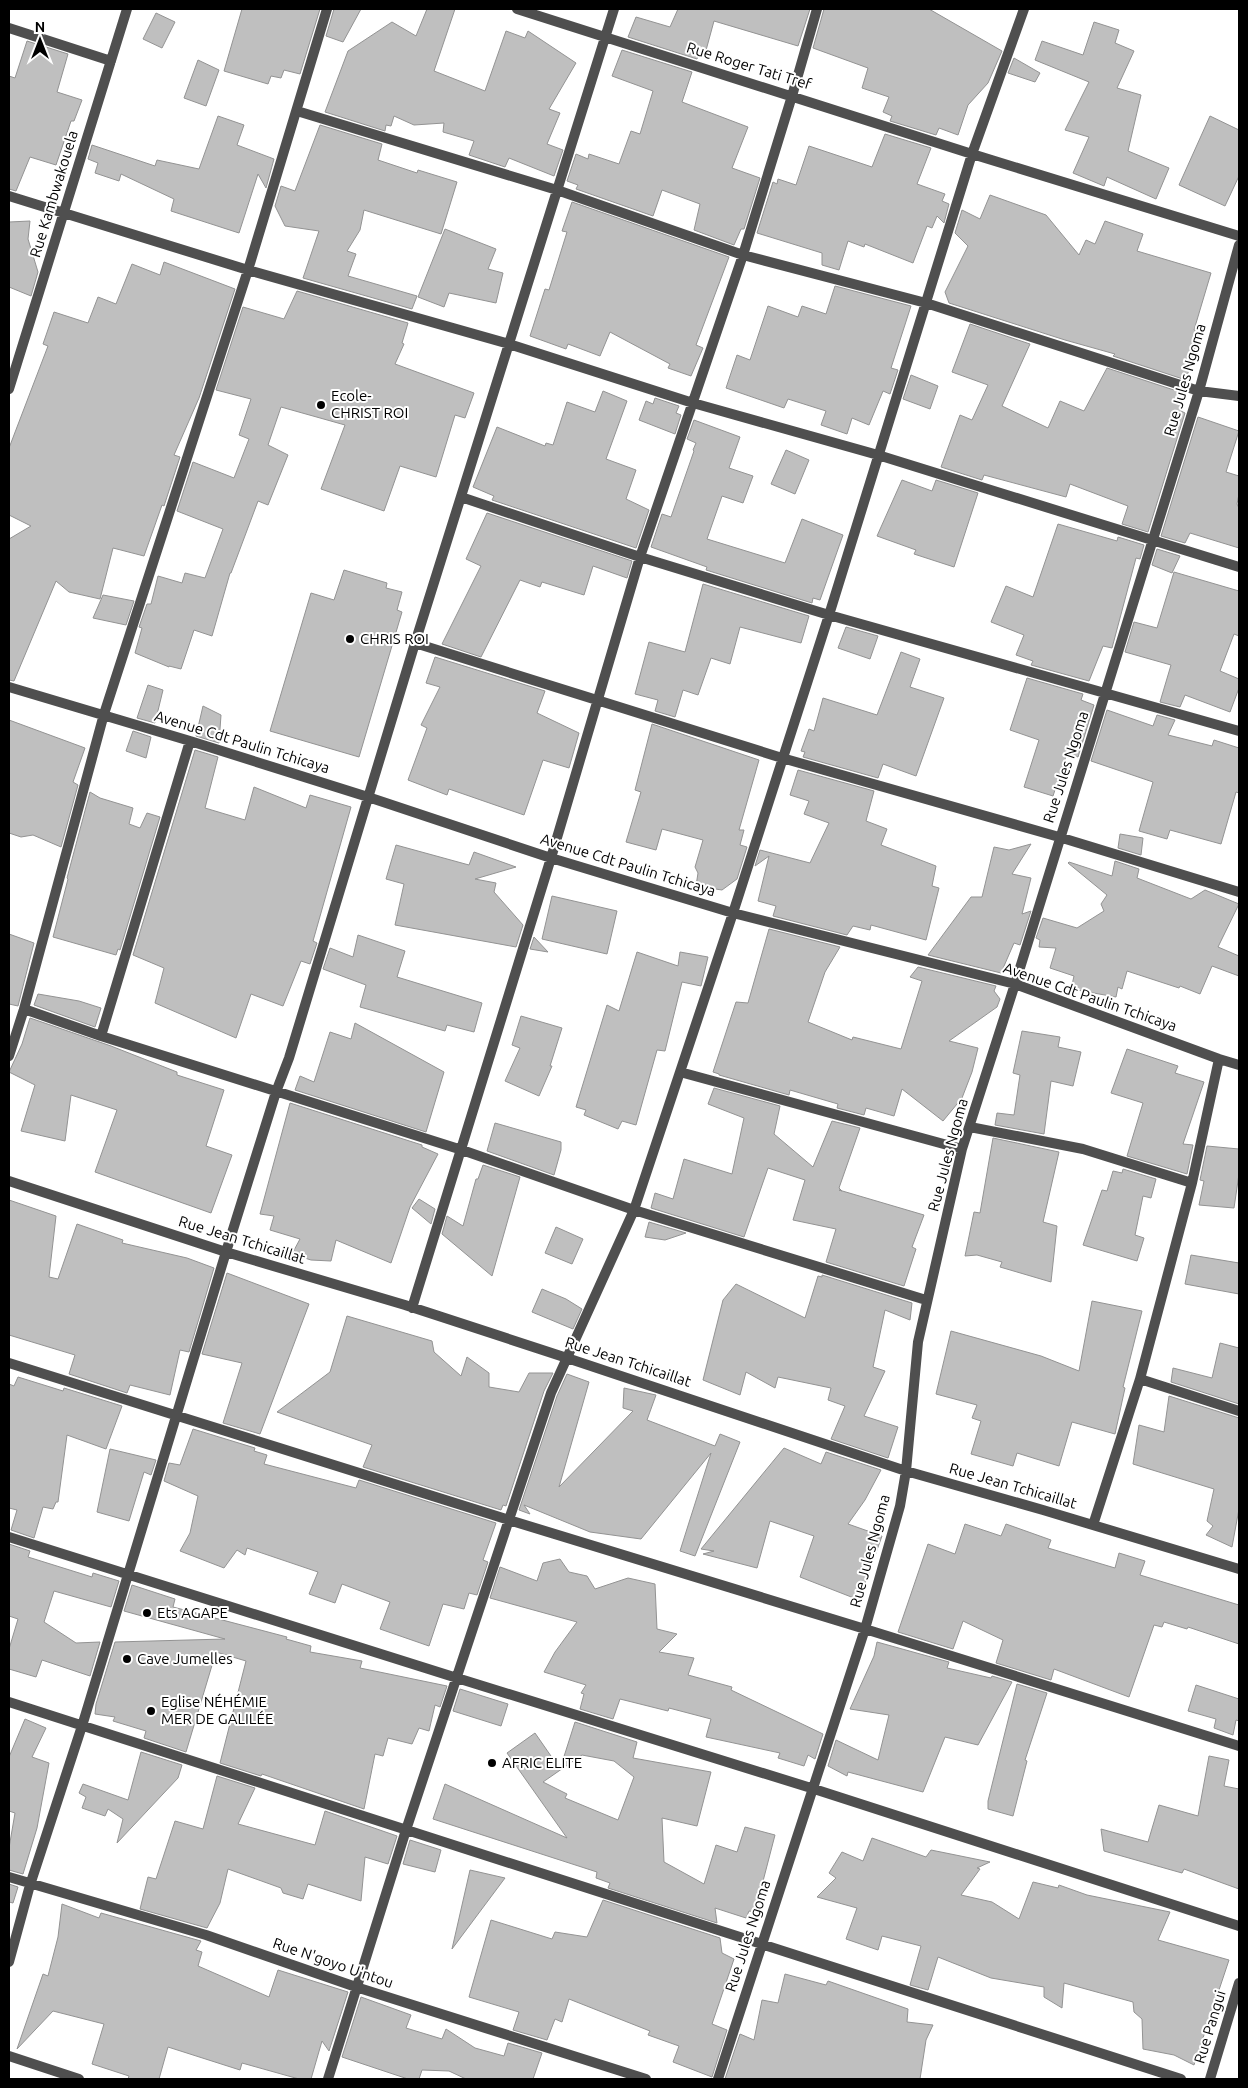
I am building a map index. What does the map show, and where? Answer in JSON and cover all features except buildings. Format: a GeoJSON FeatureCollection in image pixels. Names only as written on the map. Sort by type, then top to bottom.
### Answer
{"type":"FeatureCollection","features":[{"type":"Feature","properties":{"kind":"street","name":"Rue Kambwakouela"},"geometry":{"type":"LineString","coordinates":[[9,389],[127,9]]}},
{"type":"Feature","properties":{"kind":"street"},"geometry":{"type":"LineString","coordinates":[[9,1056],[24,1008],[104,714],[248,270],[326,9]]}},
{"type":"Feature","properties":{"kind":"street","name":"Rue Roger Tati Tref"},"geometry":{"type":"LineString","coordinates":[[517,9],[972,154],[1239,236]]}},
{"type":"Feature","properties":{"kind":"street"},"geometry":{"type":"LineString","coordinates":[[9,1962],[30,1884],[82,1726],[226,1252],[614,9]]}},
{"type":"Feature","properties":{"kind":"street"},"geometry":{"type":"LineString","coordinates":[[412,1308],[551,858],[640,557],[742,255],[817,9]]}},
{"type":"Feature","properties":{"kind":"street"},"geometry":{"type":"LineString","coordinates":[[328,2079],[406,1830],[551,1393],[634,1210],[733,913],[829,614],[972,154],[1024,9]]}},
{"type":"Feature","properties":{"kind":"street"},"geometry":{"type":"LineString","coordinates":[[9,28],[110,61]]}},
{"type":"Feature","properties":{"kind":"street"},"geometry":{"type":"LineString","coordinates":[[297,111],[557,190],[742,255],[926,303],[1199,390],[1239,396]]}},
{"type":"Feature","properties":{"kind":"street"},"geometry":{"type":"LineString","coordinates":[[9,196],[248,270],[509,344],[692,403],[878,455],[1239,567]]}},
{"type":"Feature","properties":{"kind":"street","name":"Rue Jules Ngoma"},"geometry":{"type":"LineString","coordinates":[[718,2079],[811,1788],[865,1628],[900,1506],[906,1471],[918,1342],[962,1148],[1153,541],[1199,390],[1239,245]]}},
{"type":"Feature","properties":{"kind":"street"},"geometry":{"type":"LineString","coordinates":[[461,497],[640,557],[829,614],[1239,731]]}},
{"type":"Feature","properties":{"kind":"street"},"geometry":{"type":"LineString","coordinates":[[415,643],[782,758],[1059,837],[1239,892]]}},
{"type":"Feature","properties":{"kind":"street","name":"Avenue Cdt Paulin Tchicaya"},"geometry":{"type":"LineString","coordinates":[[9,687],[104,714],[368,797],[551,858],[733,913],[1015,984],[1239,1065]]}},
{"type":"Feature","properties":{"kind":"street"},"geometry":{"type":"LineString","coordinates":[[101,1036],[190,741]]}},
{"type":"Feature","properties":{"kind":"street"},"geometry":{"type":"LineString","coordinates":[[24,1008],[101,1036],[462,1150],[634,1210],[926,1300]]}},
{"type":"Feature","properties":{"kind":"street"},"geometry":{"type":"LineString","coordinates":[[1093,1525],[1140,1379],[1192,1184],[1219,1059]]}},
{"type":"Feature","properties":{"kind":"street"},"geometry":{"type":"LineString","coordinates":[[680,1072],[962,1148]]}},
{"type":"Feature","properties":{"kind":"street"},"geometry":{"type":"LineString","coordinates":[[970,1126],[1083,1149],[1192,1184]]}},
{"type":"Feature","properties":{"kind":"street","name":"Rue Jean Tchicaillat"},"geometry":{"type":"LineString","coordinates":[[9,1181],[226,1252],[412,1308],[567,1358],[906,1471],[1239,1569]]}},
{"type":"Feature","properties":{"kind":"street"},"geometry":{"type":"LineString","coordinates":[[9,1363],[1239,1746]]}},
{"type":"Feature","properties":{"kind":"street"},"geometry":{"type":"LineString","coordinates":[[1140,1379],[1239,1411]]}},
{"type":"Feature","properties":{"kind":"street"},"geometry":{"type":"LineString","coordinates":[[9,1537],[811,1788],[1239,1926]]}},
{"type":"Feature","properties":{"kind":"street"},"geometry":{"type":"LineString","coordinates":[[9,1702],[1181,2079]]}},
{"type":"Feature","properties":{"kind":"street","name":"Rue N'goyo U'ntou"},"geometry":{"type":"LineString","coordinates":[[9,1877],[206,1935],[356,1987],[646,2079]]}},
{"type":"Feature","properties":{"kind":"street","name":"Rue Pangui"},"geometry":{"type":"LineString","coordinates":[[1210,2079],[1239,1983]]}},
{"type":"Feature","properties":{"kind":"street"},"geometry":{"type":"LineString","coordinates":[[9,2056],[79,2079]]}},
{"type":"Feature","properties":{"kind":"place","name":"Ecole- CHRIST ROI"},"geometry":{"type":"Point","coordinates":[321,405]}},
{"type":"Feature","properties":{"kind":"place","name":"CHRIS ROI"},"geometry":{"type":"Point","coordinates":[350,639]}},
{"type":"Feature","properties":{"kind":"place","name":"Ets AGAPE"},"geometry":{"type":"Point","coordinates":[147,1613]}},
{"type":"Feature","properties":{"kind":"place","name":"Cave Jumelles"},"geometry":{"type":"Point","coordinates":[127,1659]}},
{"type":"Feature","properties":{"kind":"place","name":"Eglise NÉHÉMIE MER DE GALILÉE"},"geometry":{"type":"Point","coordinates":[151,1711]}},
{"type":"Feature","properties":{"kind":"place","name":"AFRIC ELITE"},"geometry":{"type":"Point","coordinates":[492,1763]}}]}
